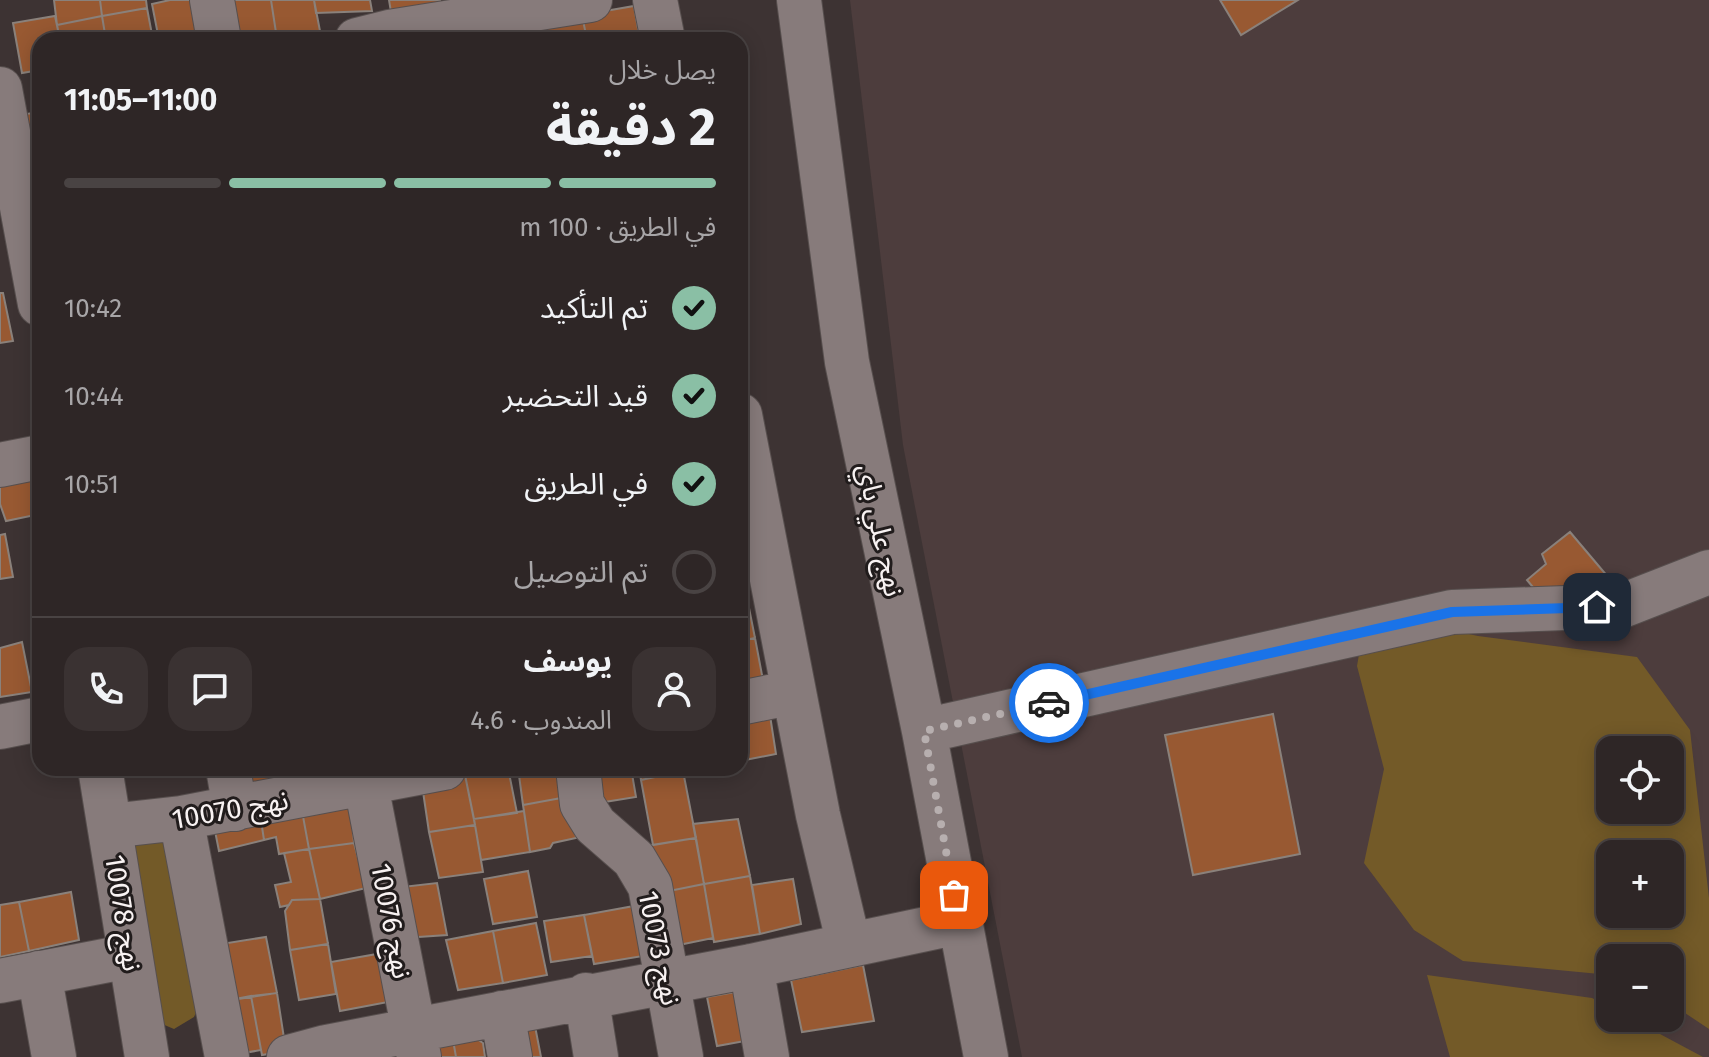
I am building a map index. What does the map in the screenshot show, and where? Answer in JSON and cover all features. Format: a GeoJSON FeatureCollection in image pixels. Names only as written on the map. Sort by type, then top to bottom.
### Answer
{"type":"FeatureCollection","features":[{"type":"Feature","properties":{"kind":"street"},"geometry":{"type":"LineString","coordinates":[[212,0],[218,32]]}},
{"type":"Feature","properties":{"kind":"street"},"geometry":{"type":"LineString","coordinates":[[380,28],[590,0]]}},
{"type":"Feature","properties":{"kind":"street"},"geometry":{"type":"LineString","coordinates":[[655,0],[661,32]]}},
{"type":"Feature","properties":{"kind":"street","name":"نهج علي باي"},"geometry":{"type":"LineString","coordinates":[[799,0],[847,362],[924,731],[986,1057]]}},
{"type":"Feature","properties":{"kind":"street"},"geometry":{"type":"LineString","coordinates":[[15,101],[12,228],[32,282]]}},
{"type":"Feature","properties":{"kind":"street"},"geometry":{"type":"LineString","coordinates":[[0,465],[32,459]]}},
{"type":"Feature","properties":{"kind":"street"},"geometry":{"type":"LineString","coordinates":[[748,480],[818,815],[849,945]]}},
{"type":"Feature","properties":{"kind":"street"},"geometry":{"type":"LineString","coordinates":[[924,731],[1452,612],[1622,606],[1709,572]]}},
{"type":"Feature","properties":{"kind":"street"},"geometry":{"type":"LineString","coordinates":[[748,701],[794,692]]}},
{"type":"Feature","properties":{"kind":"street"},"geometry":{"type":"LineString","coordinates":[[0,727],[32,721]]}},
{"type":"Feature","properties":{"kind":"street","name":"نهج 10078"},"geometry":{"type":"LineString","coordinates":[[101,776],[147,1057]]}},
{"type":"Feature","properties":{"kind":"street","name":"نهج 10070"},"geometry":{"type":"LineString","coordinates":[[110,826],[181,818],[232,788],[366,785],[407,776]]}},
{"type":"Feature","properties":{"kind":"street","name":"نهج 10073"},"geometry":{"type":"LineString","coordinates":[[579,776],[582,804],[595,825],[634,859],[650,886],[681,1057]]}},
{"type":"Feature","properties":{"kind":"street","name":"نهج 10076"},"geometry":{"type":"LineString","coordinates":[[366,785],[416,1044]]}},
{"type":"Feature","properties":{"kind":"street"},"geometry":{"type":"LineString","coordinates":[[181,818],[227,1057]]}},
{"type":"Feature","properties":{"kind":"street"},"geometry":{"type":"LineString","coordinates":[[314,1054],[416,1044],[502,1013],[751,966],[959,922]]}},
{"type":"Feature","properties":{"kind":"street"},"geometry":{"type":"LineString","coordinates":[[54,1057],[20,977],[130,956]]}},
{"type":"Feature","properties":{"kind":"street"},"geometry":{"type":"LineString","coordinates":[[751,966],[767,1057]]}},
{"type":"Feature","properties":{"kind":"street"},"geometry":{"type":"LineString","coordinates":[[586,995],[596,1057]]}},
{"type":"Feature","properties":{"kind":"street"},"geometry":{"type":"LineString","coordinates":[[502,1013],[510,1057]]}},
{"type":"Feature","properties":{"kind":"shaded area"},"geometry":{"type":"Polygon","coordinates":[[[850,0],[1709,0],[1709,1057],[1022,1057],[903,445],[850,0]]]}},
{"type":"Feature","properties":{"kind":"shaded area"},"geometry":{"type":"Polygon","coordinates":[[[1413,622],[1478,636],[1637,657],[1690,730],[1709,898],[1709,1029],[1684,1012],[1684,944],[1596,944],[1596,974],[1463,961],[1414,930],[1364,863],[1384,769],[1357,666],[1361,643],[1413,622]]]}},
{"type":"Feature","properties":{"kind":"shaded area"},"geometry":{"type":"Polygon","coordinates":[[[167,830],[198,1008],[194,1017],[174,1029],[155,1021],[125,832],[167,830]]]}},
{"type":"Feature","properties":{"kind":"shaded area"},"geometry":{"type":"Polygon","coordinates":[[[1427,975],[1592,998],[1596,1000],[1596,1032],[1656,1032],[1703,1057],[1450,1057],[1427,975]]]}},
{"type":"Feature","properties":{"kind":"building"},"geometry":{"type":"Polygon","coordinates":[[[54,0],[100,0],[102,16],[57,25],[54,0]]]}},
{"type":"Feature","properties":{"kind":"building"},"geometry":{"type":"Polygon","coordinates":[[[100,0],[146,0],[147,8],[102,16],[100,0]]]}},
{"type":"Feature","properties":{"kind":"building"},"geometry":{"type":"Polygon","coordinates":[[[170,0],[201,0],[207,32],[157,32],[152,4],[170,0]]]}},
{"type":"Feature","properties":{"kind":"building"},"geometry":{"type":"Polygon","coordinates":[[[225,0],[271,0],[276,32],[231,32],[225,0]]]}},
{"type":"Feature","properties":{"kind":"building"},"geometry":{"type":"Polygon","coordinates":[[[271,0],[314,0],[320,31],[276,32],[271,0]]]}},
{"type":"Feature","properties":{"kind":"building"},"geometry":{"type":"Polygon","coordinates":[[[314,0],[370,0],[372,11],[316,13],[314,0]]]}},
{"type":"Feature","properties":{"kind":"building"},"geometry":{"type":"Polygon","coordinates":[[[389,0],[440,0],[442,10],[392,18],[389,0]]]}},
{"type":"Feature","properties":{"kind":"building"},"geometry":{"type":"Polygon","coordinates":[[[1220,0],[1298,0],[1241,35],[1220,0]]]}},
{"type":"Feature","properties":{"kind":"building"},"geometry":{"type":"Polygon","coordinates":[[[634,6],[639,32],[585,32],[582,15],[634,6]]]}},
{"type":"Feature","properties":{"kind":"building"},"geometry":{"type":"Polygon","coordinates":[[[147,8],[152,32],[105,32],[102,16],[147,8]]]}},
{"type":"Feature","properties":{"kind":"building"},"geometry":{"type":"Polygon","coordinates":[[[582,15],[585,32],[537,32],[536,26],[582,15]]]}},
{"type":"Feature","properties":{"kind":"building"},"geometry":{"type":"Polygon","coordinates":[[[55,16],[58,32],[32,32],[32,71],[22,73],[13,23],[55,16]]]}},
{"type":"Feature","properties":{"kind":"building"},"geometry":{"type":"Polygon","coordinates":[[[102,16],[105,32],[58,32],[57,25],[102,16]]]}},
{"type":"Feature","properties":{"kind":"building"},"geometry":{"type":"Polygon","coordinates":[[[32,113],[32,144],[26,114],[32,113]]]}},
{"type":"Feature","properties":{"kind":"building"},"geometry":{"type":"Polygon","coordinates":[[[0,293],[3,293],[13,341],[0,343],[0,293]]]}},
{"type":"Feature","properties":{"kind":"building"},"geometry":{"type":"Polygon","coordinates":[[[32,476],[32,516],[6,521],[0,504],[0,482],[32,476]]]}},
{"type":"Feature","properties":{"kind":"building"},"geometry":{"type":"Polygon","coordinates":[[[1570,532],[1608,577],[1579,602],[1552,610],[1527,580],[1546,564],[1542,554],[1570,532]]]}},
{"type":"Feature","properties":{"kind":"building"},"geometry":{"type":"Polygon","coordinates":[[[5,534],[13,577],[0,579],[0,535],[5,534]]]}},
{"type":"Feature","properties":{"kind":"building"},"geometry":{"type":"Polygon","coordinates":[[[748,603],[755,638],[748,639],[748,603]]]}},
{"type":"Feature","properties":{"kind":"building"},"geometry":{"type":"Polygon","coordinates":[[[755,638],[765,691],[748,694],[748,639],[755,638]]]}},
{"type":"Feature","properties":{"kind":"building"},"geometry":{"type":"Polygon","coordinates":[[[22,642],[32,692],[0,697],[0,648],[22,642]]]}},
{"type":"Feature","properties":{"kind":"building"},"geometry":{"type":"Polygon","coordinates":[[[769,709],[776,754],[748,759],[748,714],[769,709]]]}},
{"type":"Feature","properties":{"kind":"building"},"geometry":{"type":"Polygon","coordinates":[[[1273,714],[1300,854],[1193,875],[1165,735],[1273,714]]]}},
{"type":"Feature","properties":{"kind":"building"},"geometry":{"type":"Polygon","coordinates":[[[240,776],[291,776],[293,784],[243,793],[240,776]]]}},
{"type":"Feature","properties":{"kind":"building"},"geometry":{"type":"Polygon","coordinates":[[[465,776],[510,776],[517,813],[474,819],[465,776]]]}},
{"type":"Feature","properties":{"kind":"building"},"geometry":{"type":"Polygon","coordinates":[[[465,776],[475,825],[429,832],[421,778],[465,776]]]}},
{"type":"Feature","properties":{"kind":"building"},"geometry":{"type":"Polygon","coordinates":[[[519,776],[569,776],[572,796],[523,805],[519,776]]]}},
{"type":"Feature","properties":{"kind":"building"},"geometry":{"type":"Polygon","coordinates":[[[588,776],[632,776],[636,797],[592,804],[588,776]]]}},
{"type":"Feature","properties":{"kind":"building"},"geometry":{"type":"Polygon","coordinates":[[[684,776],[696,838],[653,845],[641,780],[684,776]]]}},
{"type":"Feature","properties":{"kind":"building"},"geometry":{"type":"Polygon","coordinates":[[[350,793],[354,843],[309,849],[300,800],[350,793]]]}},
{"type":"Feature","properties":{"kind":"building"},"geometry":{"type":"Polygon","coordinates":[[[572,796],[576,838],[530,852],[523,805],[572,796]]]}},
{"type":"Feature","properties":{"kind":"building"},"geometry":{"type":"Polygon","coordinates":[[[300,800],[309,849],[279,854],[276,837],[264,840],[259,807],[300,800]]]}},
{"type":"Feature","properties":{"kind":"building"},"geometry":{"type":"Polygon","coordinates":[[[259,807],[264,840],[219,851],[212,816],[259,807]]]}},
{"type":"Feature","properties":{"kind":"building"},"geometry":{"type":"Polygon","coordinates":[[[524,811],[530,852],[481,860],[474,819],[524,811]]]}},
{"type":"Feature","properties":{"kind":"building"},"geometry":{"type":"Polygon","coordinates":[[[738,819],[750,876],[704,884],[693,824],[738,819]]]}},
{"type":"Feature","properties":{"kind":"building"},"geometry":{"type":"Polygon","coordinates":[[[475,825],[483,872],[439,878],[429,832],[475,825]]]}},
{"type":"Feature","properties":{"kind":"building"},"geometry":{"type":"Polygon","coordinates":[[[696,838],[704,884],[654,894],[645,846],[696,838]]]}},
{"type":"Feature","properties":{"kind":"building"},"geometry":{"type":"Polygon","coordinates":[[[354,843],[366,888],[320,899],[309,849],[354,843]]]}},
{"type":"Feature","properties":{"kind":"building"},"geometry":{"type":"Polygon","coordinates":[[[309,849],[320,899],[292,900],[289,905],[280,907],[275,885],[291,882],[284,853],[309,849]]]}},
{"type":"Feature","properties":{"kind":"building"},"geometry":{"type":"Polygon","coordinates":[[[528,871],[537,917],[493,924],[484,879],[528,871]]]}},
{"type":"Feature","properties":{"kind":"building"},"geometry":{"type":"Polygon","coordinates":[[[750,876],[760,934],[714,942],[704,884],[750,876]]]}},
{"type":"Feature","properties":{"kind":"building"},"geometry":{"type":"Polygon","coordinates":[[[793,879],[801,924],[760,934],[752,885],[793,879]]]}},
{"type":"Feature","properties":{"kind":"building"},"geometry":{"type":"Polygon","coordinates":[[[437,883],[447,935],[404,938],[393,888],[437,883]]]}},
{"type":"Feature","properties":{"kind":"building"},"geometry":{"type":"Polygon","coordinates":[[[704,884],[713,938],[669,947],[659,893],[704,884]]]}},
{"type":"Feature","properties":{"kind":"building"},"geometry":{"type":"Polygon","coordinates":[[[71,892],[79,940],[29,951],[19,902],[71,892]]]}},
{"type":"Feature","properties":{"kind":"building"},"geometry":{"type":"Polygon","coordinates":[[[320,899],[328,944],[290,950],[285,911],[292,900],[320,899]]]}},
{"type":"Feature","properties":{"kind":"building"},"geometry":{"type":"Polygon","coordinates":[[[19,902],[29,951],[0,957],[0,905],[19,902]]]}},
{"type":"Feature","properties":{"kind":"building"},"geometry":{"type":"Polygon","coordinates":[[[634,906],[643,956],[594,964],[584,915],[634,906]]]}},
{"type":"Feature","properties":{"kind":"building"},"geometry":{"type":"Polygon","coordinates":[[[584,915],[592,956],[551,962],[544,921],[584,915]]]}},
{"type":"Feature","properties":{"kind":"building"},"geometry":{"type":"Polygon","coordinates":[[[536,923],[547,975],[503,983],[493,931],[536,923]]]}},
{"type":"Feature","properties":{"kind":"building"},"geometry":{"type":"Polygon","coordinates":[[[493,931],[503,983],[458,990],[446,940],[493,931]]]}},
{"type":"Feature","properties":{"kind":"building"},"geometry":{"type":"Polygon","coordinates":[[[266,937],[277,993],[225,1001],[215,945],[266,937]]]}},
{"type":"Feature","properties":{"kind":"building"},"geometry":{"type":"Polygon","coordinates":[[[328,944],[336,994],[299,1000],[290,950],[328,944]]]}},
{"type":"Feature","properties":{"kind":"building"},"geometry":{"type":"Polygon","coordinates":[[[377,954],[388,1002],[340,1011],[331,962],[377,954]]]}},
{"type":"Feature","properties":{"kind":"building"},"geometry":{"type":"Polygon","coordinates":[[[863,965],[874,1021],[802,1032],[791,980],[863,965]]]}},
{"type":"Feature","properties":{"kind":"building"},"geometry":{"type":"Polygon","coordinates":[[[735,992],[745,1041],[717,1046],[707,997],[735,992]]]}},
{"type":"Feature","properties":{"kind":"building"},"geometry":{"type":"Polygon","coordinates":[[[277,993],[286,1051],[262,1055],[251,996],[277,993]]]}},
{"type":"Feature","properties":{"kind":"building"},"geometry":{"type":"Polygon","coordinates":[[[251,996],[261,1050],[238,1054],[225,1001],[251,996]]]}},
{"type":"Feature","properties":{"kind":"building"},"geometry":{"type":"Polygon","coordinates":[[[534,1021],[541,1057],[514,1057],[509,1027],[534,1021]]]}},
{"type":"Feature","properties":{"kind":"building"},"geometry":{"type":"Polygon","coordinates":[[[474,1037],[483,1043],[485,1057],[456,1057],[453,1040],[474,1037]]]}},
{"type":"Feature","properties":{"kind":"building"},"geometry":{"type":"Polygon","coordinates":[[[453,1040],[456,1057],[426,1057],[424,1044],[453,1040]]]}},
{"type":"Feature","properties":{"kind":"way so far"},"geometry":{"type":"LineString","coordinates":[[954,895],[924,731],[1049,703]]}},
{"type":"Feature","properties":{"kind":"route"},"geometry":{"type":"LineString","coordinates":[[1049,703],[1452,612],[1597,607]]}}]}
